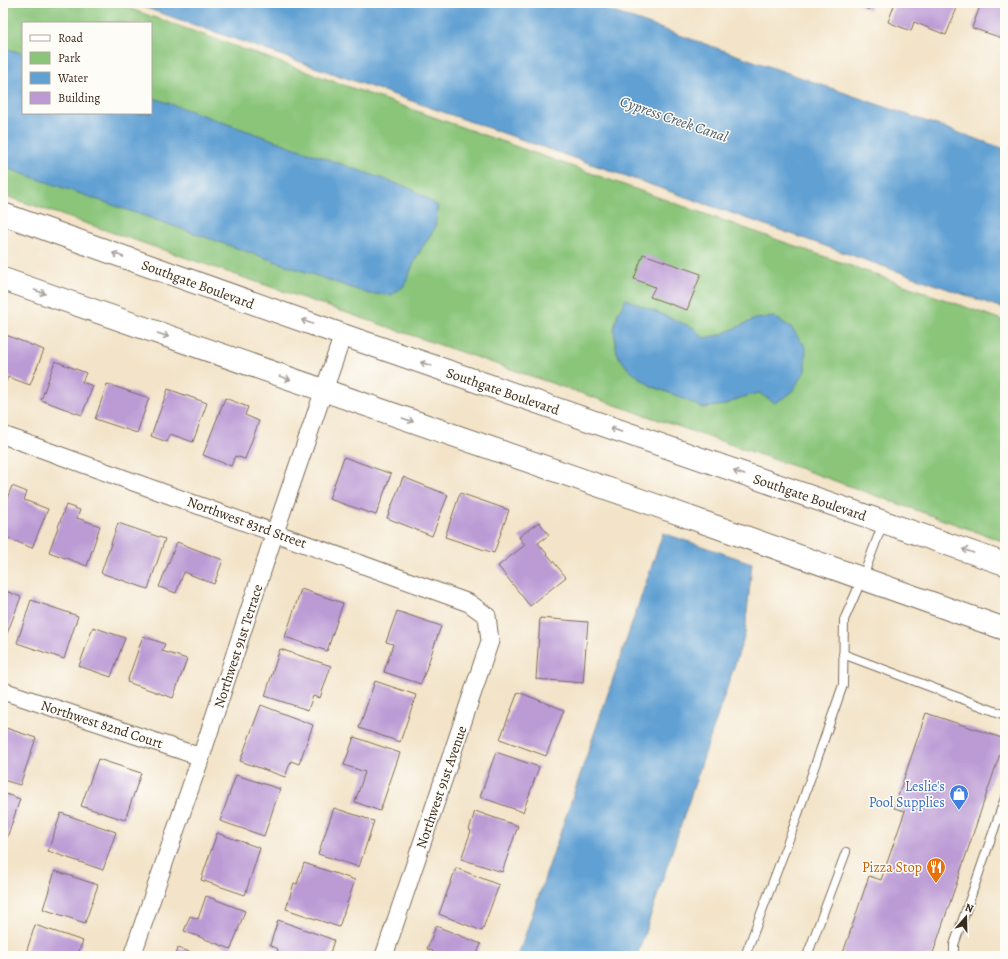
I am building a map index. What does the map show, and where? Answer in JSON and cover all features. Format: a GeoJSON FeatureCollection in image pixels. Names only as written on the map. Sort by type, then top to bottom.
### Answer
{"type":"FeatureCollection","features":[{"type":"Feature","properties":{"kind":"main road","name":"Southgate Boulevard"},"geometry":{"type":"LineString","coordinates":[[3,214],[343,335],[1005,564]]}},
{"type":"Feature","properties":{"kind":"main road"},"geometry":{"type":"LineString","coordinates":[[3,279],[645,501],[1005,629]]}},
{"type":"Feature","properties":{"kind":"street","name":"Northwest 91st Terrace"},"geometry":{"type":"LineString","coordinates":[[132,956],[201,757],[275,532],[343,335]]}},
{"type":"Feature","properties":{"kind":"street","name":"Northwest 83rd Street"},"geometry":{"type":"LineString","coordinates":[[3,435],[469,603],[487,616]]}},
{"type":"Feature","properties":{"kind":"street","name":"Northwest 91st Avenue"},"geometry":{"type":"LineString","coordinates":[[384,956],[490,641],[487,616]]}},
{"type":"Feature","properties":{"kind":"street","name":"Northwest 82nd Court"},"geometry":{"type":"LineString","coordinates":[[3,691],[201,757]]}},
{"type":"Feature","properties":{"kind":"lane"},"geometry":{"type":"LineString","coordinates":[[745,956],[792,831],[843,685],[844,620],[862,579],[883,522]]}},
{"type":"Feature","properties":{"kind":"lane"},"geometry":{"type":"LineString","coordinates":[[843,654],[1005,715]]}},
{"type":"Feature","properties":{"kind":"lane"},"geometry":{"type":"LineString","coordinates":[[954,956],[954,945],[1005,798]]}},
{"type":"Feature","properties":{"kind":"lane"},"geometry":{"type":"LineString","coordinates":[[807,956],[846,852]]}},
{"type":"Feature","properties":{"kind":"green space"},"geometry":{"type":"Polygon","coordinates":[[[3,3],[114,3],[1005,321],[1005,542],[796,467],[3,195],[3,3]]]}},
{"type":"Feature","properties":{"kind":"water","name":"Cypress Creek Canal"},"geometry":{"type":"Polygon","coordinates":[[[132,3],[588,3],[1005,149],[1005,309],[132,3]]]}},
{"type":"Feature","properties":{"kind":"water"},"geometry":{"type":"Polygon","coordinates":[[[3,48],[22,53],[22,114],[152,114],[152,97],[412,189],[438,206],[435,228],[417,256],[404,286],[392,295],[369,294],[3,167],[3,48]]]}},
{"type":"Feature","properties":{"kind":"water"},"geometry":{"type":"Polygon","coordinates":[[[626,299],[694,328],[704,338],[720,335],[755,319],[774,317],[791,327],[806,348],[805,371],[791,393],[775,403],[759,393],[740,398],[725,405],[703,408],[651,386],[629,370],[617,354],[614,329],[618,313],[626,299]]]}},
{"type":"Feature","properties":{"kind":"water"},"geometry":{"type":"Polygon","coordinates":[[[663,533],[752,563],[745,634],[637,956],[518,956],[663,533]]]}},
{"type":"Feature","properties":{"kind":"building"},"geometry":{"type":"Polygon","coordinates":[[[857,3],[872,3],[869,10],[857,3]]]}},
{"type":"Feature","properties":{"kind":"building"},"geometry":{"type":"Polygon","coordinates":[[[895,3],[959,3],[946,35],[914,22],[911,31],[888,22],[895,3]]]}},
{"type":"Feature","properties":{"kind":"building"},"geometry":{"type":"Polygon","coordinates":[[[981,3],[1005,3],[1005,39],[972,28],[981,3]]]}},
{"type":"Feature","properties":{"kind":"building"},"geometry":{"type":"Polygon","coordinates":[[[643,254],[701,274],[687,310],[650,297],[655,287],[634,279],[643,254]]]}},
{"type":"Feature","properties":{"kind":"building"},"geometry":{"type":"Polygon","coordinates":[[[6,335],[44,350],[30,385],[8,377],[4,386],[3,385],[3,342],[6,335]]]}},
{"type":"Feature","properties":{"kind":"building"},"geometry":{"type":"Polygon","coordinates":[[[55,361],[86,373],[82,382],[93,386],[82,415],[41,400],[55,361]]]}},
{"type":"Feature","properties":{"kind":"building"},"geometry":{"type":"Polygon","coordinates":[[[107,384],[149,398],[137,433],[95,419],[107,384]]]}},
{"type":"Feature","properties":{"kind":"building"},"geometry":{"type":"Polygon","coordinates":[[[168,389],[207,403],[193,442],[170,434],[167,442],[151,436],[168,389]]]}},
{"type":"Feature","properties":{"kind":"building"},"geometry":{"type":"Polygon","coordinates":[[[225,398],[248,407],[245,415],[259,421],[245,459],[235,456],[231,466],[203,455],[225,398]]]}},
{"type":"Feature","properties":{"kind":"building"},"geometry":{"type":"Polygon","coordinates":[[[344,457],[391,474],[376,515],[329,499],[344,457]]]}},
{"type":"Feature","properties":{"kind":"building"},"geometry":{"type":"Polygon","coordinates":[[[403,477],[448,495],[432,536],[387,518],[403,477]]]}},
{"type":"Feature","properties":{"kind":"building"},"geometry":{"type":"Polygon","coordinates":[[[12,486],[27,492],[24,500],[48,509],[32,548],[3,536],[3,508],[12,486]]]}},
{"type":"Feature","properties":{"kind":"building"},"geometry":{"type":"Polygon","coordinates":[[[460,493],[509,510],[494,553],[445,537],[460,493]]]}},
{"type":"Feature","properties":{"kind":"building"},"geometry":{"type":"Polygon","coordinates":[[[66,505],[80,510],[77,518],[100,526],[87,566],[49,552],[66,505]]]}},
{"type":"Feature","properties":{"kind":"building"},"geometry":{"type":"Polygon","coordinates":[[[539,522],[549,535],[538,543],[566,577],[530,606],[498,566],[525,545],[519,537],[539,522]]]}},
{"type":"Feature","properties":{"kind":"building"},"geometry":{"type":"Polygon","coordinates":[[[118,523],[165,539],[148,589],[101,573],[118,523]]]}},
{"type":"Feature","properties":{"kind":"building"},"geometry":{"type":"Polygon","coordinates":[[[177,542],[223,560],[214,584],[184,572],[176,593],[159,587],[177,542]]]}},
{"type":"Feature","properties":{"kind":"building"},"geometry":{"type":"Polygon","coordinates":[[[301,589],[343,603],[327,651],[285,637],[301,589]]]}},
{"type":"Feature","properties":{"kind":"building"},"geometry":{"type":"Polygon","coordinates":[[[3,590],[21,597],[5,639],[3,638],[3,590]]]}},
{"type":"Feature","properties":{"kind":"building"},"geometry":{"type":"Polygon","coordinates":[[[31,600],[78,616],[64,659],[17,643],[31,600]]]}},
{"type":"Feature","properties":{"kind":"building"},"geometry":{"type":"Polygon","coordinates":[[[397,611],[441,626],[421,684],[384,672],[393,644],[386,642],[397,611]]]}},
{"type":"Feature","properties":{"kind":"building"},"geometry":{"type":"Polygon","coordinates":[[[540,618],[588,622],[583,683],[536,679],[540,618]]]}},
{"type":"Feature","properties":{"kind":"building"},"geometry":{"type":"Polygon","coordinates":[[[93,627],[125,638],[111,677],[79,666],[93,627]]]}},
{"type":"Feature","properties":{"kind":"building"},"geometry":{"type":"Polygon","coordinates":[[[143,636],[165,644],[162,651],[187,659],[173,698],[127,682],[143,636]]]}},
{"type":"Feature","properties":{"kind":"building"},"geometry":{"type":"Polygon","coordinates":[[[280,649],[331,666],[320,698],[313,696],[308,710],[265,696],[280,649]]]}},
{"type":"Feature","properties":{"kind":"building"},"geometry":{"type":"Polygon","coordinates":[[[375,681],[416,695],[400,742],[359,728],[375,681]]]}},
{"type":"Feature","properties":{"kind":"building"},"geometry":{"type":"Polygon","coordinates":[[[518,692],[564,710],[546,756],[500,739],[518,692]]]}},
{"type":"Feature","properties":{"kind":"building"},"geometry":{"type":"Polygon","coordinates":[[[261,705],[313,725],[299,764],[291,761],[285,777],[240,761],[261,705]]]}},
{"type":"Feature","properties":{"kind":"building"},"geometry":{"type":"Polygon","coordinates":[[[926,713],[1005,739],[932,956],[842,956],[869,876],[881,880],[905,811],[894,808],[926,713]]]}},
{"type":"Feature","properties":{"kind":"building"},"geometry":{"type":"Polygon","coordinates":[[[3,727],[36,738],[20,785],[3,780],[3,727]]]}},
{"type":"Feature","properties":{"kind":"building"},"geometry":{"type":"Polygon","coordinates":[[[354,737],[400,753],[380,811],[355,802],[365,772],[344,765],[354,737]]]}},
{"type":"Feature","properties":{"kind":"building"},"geometry":{"type":"Polygon","coordinates":[[[496,752],[539,767],[523,812],[480,797],[496,752]]]}},
{"type":"Feature","properties":{"kind":"building"},"geometry":{"type":"Polygon","coordinates":[[[98,759],[141,773],[125,820],[81,806],[98,759]]]}},
{"type":"Feature","properties":{"kind":"building"},"geometry":{"type":"Polygon","coordinates":[[[236,775],[280,789],[264,836],[220,821],[236,775]]]}},
{"type":"Feature","properties":{"kind":"building"},"geometry":{"type":"Polygon","coordinates":[[[3,793],[20,799],[7,838],[3,836],[3,793]]]}},
{"type":"Feature","properties":{"kind":"building"},"geometry":{"type":"Polygon","coordinates":[[[334,808],[374,821],[359,867],[318,854],[334,808]]]}},
{"type":"Feature","properties":{"kind":"building"},"geometry":{"type":"Polygon","coordinates":[[[475,811],[518,826],[502,872],[461,859],[471,831],[469,830],[475,811]]]}},
{"type":"Feature","properties":{"kind":"building"},"geometry":{"type":"Polygon","coordinates":[[[61,813],[116,832],[103,870],[48,851],[61,813]]]}},
{"type":"Feature","properties":{"kind":"building"},"geometry":{"type":"Polygon","coordinates":[[[217,833],[260,848],[245,895],[201,880],[217,833]]]}},
{"type":"Feature","properties":{"kind":"building"},"geometry":{"type":"Polygon","coordinates":[[[304,863],[355,880],[339,927],[286,909],[294,883],[297,884],[304,863]]]}},
{"type":"Feature","properties":{"kind":"building"},"geometry":{"type":"Polygon","coordinates":[[[456,868],[499,885],[482,931],[439,914],[456,868]]]}},
{"type":"Feature","properties":{"kind":"building"},"geometry":{"type":"Polygon","coordinates":[[[55,871],[98,885],[85,923],[43,909],[55,871]]]}},
{"type":"Feature","properties":{"kind":"building"},"geometry":{"type":"Polygon","coordinates":[[[206,896],[245,911],[231,949],[184,931],[190,916],[198,919],[206,896]]]}},
{"type":"Feature","properties":{"kind":"building"},"geometry":{"type":"Polygon","coordinates":[[[278,920],[334,940],[329,956],[276,956],[278,949],[270,945],[278,920]]]}},
{"type":"Feature","properties":{"kind":"building"},"geometry":{"type":"Polygon","coordinates":[[[35,925],[83,941],[77,956],[25,956],[35,925]]]}},
{"type":"Feature","properties":{"kind":"building"},"geometry":{"type":"Polygon","coordinates":[[[436,926],[481,944],[476,956],[431,956],[433,951],[427,949],[436,926]]]}},
{"type":"Feature","properties":{"kind":"building"},"geometry":{"type":"Polygon","coordinates":[[[178,948],[202,956],[176,956],[178,948]]]}},
{"type":"Feature","properties":{"kind":"place","name":"Leslie's Pool Supplies"},"geometry":{"type":"Point","coordinates":[959,811]}},
{"type":"Feature","properties":{"kind":"place","name":"Pizza Stop"},"geometry":{"type":"Point","coordinates":[936,884]}}]}
